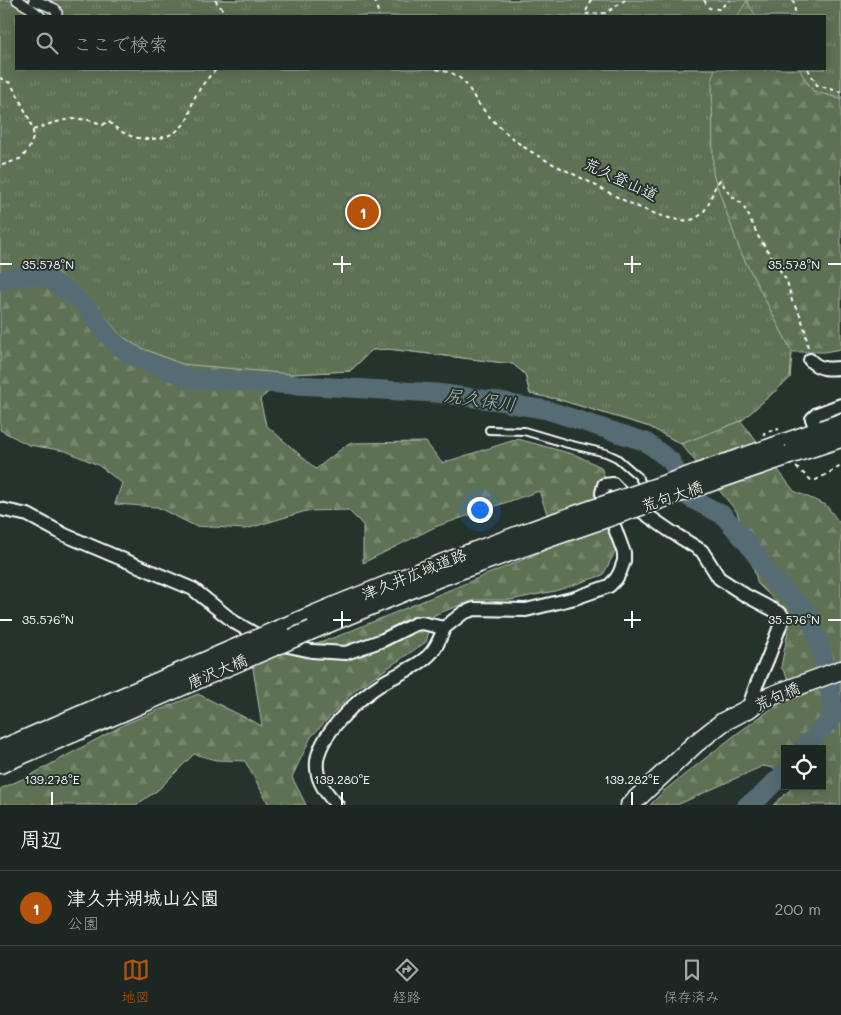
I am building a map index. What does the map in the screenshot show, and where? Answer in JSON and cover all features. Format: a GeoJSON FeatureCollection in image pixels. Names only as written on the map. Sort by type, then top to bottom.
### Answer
{"type":"FeatureCollection","features":[{"type":"Feature","properties":{"kind":"main road"},"geometry":{"type":"LineString","coordinates":[[786,456],[817,432],[841,423]]}},
{"type":"Feature","properties":{"kind":"main road"},"geometry":{"type":"LineString","coordinates":[[786,456],[841,438]]}},
{"type":"Feature","properties":{"kind":"main road","name":"荒句大橋"},"geometry":{"type":"LineString","coordinates":[[552,530],[786,456]]}},
{"type":"Feature","properties":{"kind":"main road","name":"津久井広域道路"},"geometry":{"type":"LineString","coordinates":[[280,629],[451,559],[552,530]]}},
{"type":"Feature","properties":{"kind":"main road","name":"津久井広域道路"},"geometry":{"type":"LineString","coordinates":[[312,630],[552,530]]}},
{"type":"Feature","properties":{"kind":"main road","name":"唐沢大橋"},"geometry":{"type":"LineString","coordinates":[[119,706],[280,629]]}},
{"type":"Feature","properties":{"kind":"main road","name":"唐沢大橋"},"geometry":{"type":"LineString","coordinates":[[119,706],[312,630]]}},
{"type":"Feature","properties":{"kind":"main road","name":"荒句橋"},"geometry":{"type":"LineString","coordinates":[[758,705],[841,670]]}},
{"type":"Feature","properties":{"kind":"main road","name":"荒句橋"},"geometry":{"type":"LineString","coordinates":[[758,705],[841,680]]}},
{"type":"Feature","properties":{"kind":"main road"},"geometry":{"type":"LineString","coordinates":[[630,805],[706,734],[723,722],[758,705]]}},
{"type":"Feature","properties":{"kind":"main road"},"geometry":{"type":"LineString","coordinates":[[0,750],[119,706]]}},
{"type":"Feature","properties":{"kind":"main road"},"geometry":{"type":"LineString","coordinates":[[0,764],[119,706]]}},
{"type":"Feature","properties":{"kind":"street"},"geometry":{"type":"LineString","coordinates":[[17,0],[39,15]]}},
{"type":"Feature","properties":{"kind":"street"},"geometry":{"type":"LineString","coordinates":[[34,0],[55,9],[57,15]]}},
{"type":"Feature","properties":{"kind":"street"},"geometry":{"type":"LineString","coordinates":[[810,360],[818,367],[825,369],[841,368]]}},
{"type":"Feature","properties":{"kind":"street"},"geometry":{"type":"LineString","coordinates":[[817,432],[812,419],[817,414],[841,405]]}},
{"type":"Feature","properties":{"kind":"street"},"geometry":{"type":"LineString","coordinates":[[337,805],[320,783],[317,770],[318,752],[324,742],[348,712],[363,698],[383,683],[429,657],[444,628],[457,616],[474,609],[526,610],[574,598],[609,586],[616,580],[624,561],[624,553],[602,493],[606,484],[616,485],[634,506],[702,551],[719,578],[780,614],[783,618],[756,686],[758,705]]}},
{"type":"Feature","properties":{"kind":"street"},"geometry":{"type":"LineString","coordinates":[[0,509],[28,515],[66,535],[193,589],[234,622],[269,642],[312,651],[346,652],[383,640],[415,624],[422,623],[444,628]]}},
{"type":"Feature","properties":{"kind":"lane"},"geometry":{"type":"LineString","coordinates":[[489,430],[524,431],[606,453],[617,458],[638,476],[645,487],[650,518]]}},
{"type":"Feature","properties":{"kind":"path"},"geometry":{"type":"LineString","coordinates":[[215,0],[227,15]]}},
{"type":"Feature","properties":{"kind":"path"},"geometry":{"type":"LineString","coordinates":[[375,0],[379,15]]}},
{"type":"Feature","properties":{"kind":"path"},"geometry":{"type":"LineString","coordinates":[[591,0],[585,14],[606,13],[625,0]]}},
{"type":"Feature","properties":{"kind":"path"},"geometry":{"type":"LineString","coordinates":[[704,0],[708,8],[719,9],[730,0]]}},
{"type":"Feature","properties":{"kind":"path"},"geometry":{"type":"LineString","coordinates":[[793,0],[796,15]]}},
{"type":"Feature","properties":{"kind":"path"},"geometry":{"type":"LineString","coordinates":[[32,130],[62,120],[75,118],[86,119],[103,125],[108,121],[120,132],[134,137],[159,139],[174,133],[182,126],[188,118],[193,102],[205,80],[216,70]]}},
{"type":"Feature","properties":{"kind":"path","name":"荒久登山道"},"geometry":{"type":"LineString","coordinates":[[440,70],[456,74],[465,82],[491,119],[512,138],[536,155],[590,182],[616,198],[666,217],[680,220],[696,219],[704,212],[715,185],[720,180],[730,195],[741,203],[758,236],[787,281],[792,301],[800,315],[805,330],[810,360]]}},
{"type":"Feature","properties":{"kind":"path"},"geometry":{"type":"LineString","coordinates":[[809,70],[817,85],[841,92]]}},
{"type":"Feature","properties":{"kind":"path"},"geometry":{"type":"LineString","coordinates":[[0,78],[10,83],[17,94],[27,113],[34,136],[33,142],[20,158],[0,166]]}},
{"type":"Feature","properties":{"kind":"path"},"geometry":{"type":"LineString","coordinates":[[786,456],[811,480],[816,480],[841,466]]}},
{"type":"Feature","properties":{"kind":"green space"},"geometry":{"type":"Polygon","coordinates":[[[0,0],[841,0],[841,349],[824,352],[792,352],[790,378],[741,421],[794,491],[826,505],[841,525],[841,660],[790,681],[781,667],[791,616],[758,584],[737,512],[681,444],[650,427],[557,399],[530,394],[525,374],[513,364],[388,349],[372,350],[350,371],[291,374],[260,399],[266,425],[316,469],[349,443],[426,442],[442,463],[518,439],[576,455],[601,467],[621,523],[615,552],[603,575],[555,591],[510,600],[474,600],[434,615],[426,642],[355,690],[311,737],[292,777],[306,805],[269,805],[245,761],[216,760],[194,754],[158,790],[136,805],[0,805],[0,789],[29,776],[127,723],[198,694],[262,726],[252,662],[336,637],[558,545],[539,491],[435,527],[363,563],[363,525],[348,510],[306,511],[246,529],[195,526],[157,507],[115,504],[122,483],[98,465],[66,451],[29,445],[0,430],[0,0]]]}},
{"type":"Feature","properties":{"kind":"green space"},"geometry":{"type":"Polygon","coordinates":[[[0,0],[841,0],[841,99],[813,91],[800,70],[826,70],[826,15],[755,15],[747,1],[738,15],[15,15],[15,70],[715,70],[712,78],[713,174],[740,251],[792,352],[790,378],[741,421],[681,444],[650,427],[557,399],[530,394],[525,374],[513,364],[388,349],[372,350],[350,371],[291,374],[182,364],[139,347],[120,335],[95,304],[57,272],[30,267],[0,274],[0,0]]]}},
{"type":"Feature","properties":{"kind":"green space"},"geometry":{"type":"Polygon","coordinates":[[[841,674],[841,805],[773,805],[790,790],[826,790],[826,745],[781,745],[781,769],[763,766],[677,805],[650,805],[665,790],[735,735],[792,694],[841,674]]]}},
{"type":"Feature","properties":{"kind":"waterway","name":"尻久保川"},"geometry":{"type":"LineString","coordinates":[[0,281],[30,275],[46,278],[54,282],[88,309],[110,338],[122,348],[152,364],[194,379],[436,393],[506,402],[547,410],[646,442],[671,461],[690,498],[723,515],[748,544],[773,579],[808,612],[823,656],[835,715]]}},
{"type":"Feature","properties":{"kind":"waterway"},"geometry":{"type":"LineString","coordinates":[[806,745],[835,715],[841,712]]}},
{"type":"Feature","properties":{"kind":"waterway"},"geometry":{"type":"LineString","coordinates":[[747,805],[760,797],[781,776]]}},
{"type":"Feature","properties":{"kind":"place","name":"津久井湖城山公園"},"geometry":{"type":"Point","coordinates":[363,212]}}]}
